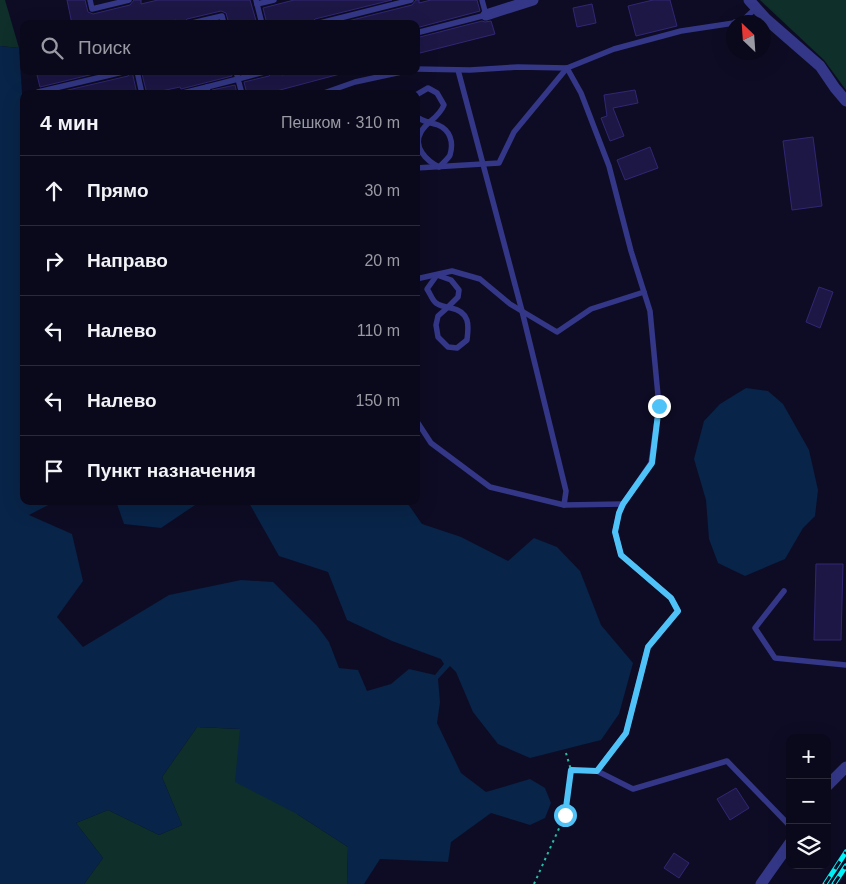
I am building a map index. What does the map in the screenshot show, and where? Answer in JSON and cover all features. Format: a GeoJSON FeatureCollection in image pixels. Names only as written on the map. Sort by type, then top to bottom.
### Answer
{"type":"FeatureCollection","features":[{"type":"Feature","properties":{"kind":"street"},"geometry":{"type":"LineString","coordinates":[[486,15],[533,0]]}},
{"type":"Feature","properties":{"kind":"street"},"geometry":{"type":"LineString","coordinates":[[752,4],[766,19],[820,66],[846,101]]}},
{"type":"Feature","properties":{"kind":"street"},"geometry":{"type":"LineString","coordinates":[[831,782],[846,767]]}},
{"type":"Feature","properties":{"kind":"street"},"geometry":{"type":"LineString","coordinates":[[761,884],[786,849]]}},
{"type":"Feature","properties":{"kind":"lane"},"geometry":{"type":"LineString","coordinates":[[90,0],[92,9],[129,0]]}},
{"type":"Feature","properties":{"kind":"lane"},"geometry":{"type":"LineString","coordinates":[[261,20],[256,2],[274,0]]}},
{"type":"Feature","properties":{"kind":"lane"},"geometry":{"type":"LineString","coordinates":[[332,20],[411,0]]}},
{"type":"Feature","properties":{"kind":"lane"},"geometry":{"type":"LineString","coordinates":[[420,32],[486,15],[482,0]]}},
{"type":"Feature","properties":{"kind":"lane"},"geometry":{"type":"LineString","coordinates":[[746,15],[752,4]]}},
{"type":"Feature","properties":{"kind":"lane"},"geometry":{"type":"LineString","coordinates":[[205,20],[222,16],[223,20]]}},
{"type":"Feature","properties":{"kind":"lane"},"geometry":{"type":"LineString","coordinates":[[420,69],[567,68],[614,49],[681,31],[726,24]]}},
{"type":"Feature","properties":{"kind":"lane"},"geometry":{"type":"LineString","coordinates":[[420,168],[500,163],[514,132],[567,68]]}},
{"type":"Feature","properties":{"kind":"lane"},"geometry":{"type":"LineString","coordinates":[[567,68],[581,93],[609,166],[631,251],[650,311],[659,406],[652,463],[623,504],[615,532],[621,555],[671,598],[678,611],[648,647],[626,733],[597,771],[633,789],[727,761],[788,824]]}},
{"type":"Feature","properties":{"kind":"lane"},"geometry":{"type":"LineString","coordinates":[[458,70],[522,311],[566,491],[564,505]]}},
{"type":"Feature","properties":{"kind":"lane"},"geometry":{"type":"LineString","coordinates":[[46,90],[110,75]]}},
{"type":"Feature","properties":{"kind":"lane"},"geometry":{"type":"LineString","coordinates":[[137,75],[141,90]]}},
{"type":"Feature","properties":{"kind":"lane"},"geometry":{"type":"LineString","coordinates":[[237,75],[241,90]]}},
{"type":"Feature","properties":{"kind":"lane"},"geometry":{"type":"LineString","coordinates":[[208,90],[253,75]]}},
{"type":"Feature","properties":{"kind":"lane"},"geometry":{"type":"LineString","coordinates":[[332,90],[355,82],[387,75]]}},
{"type":"Feature","properties":{"kind":"lane"},"geometry":{"type":"LineString","coordinates":[[420,93],[428,88],[437,93],[444,104],[441,113],[421,131],[420,136]]}},
{"type":"Feature","properties":{"kind":"lane"},"geometry":{"type":"LineString","coordinates":[[420,118],[446,130],[452,140],[450,156],[439,167]]}},
{"type":"Feature","properties":{"kind":"lane"},"geometry":{"type":"LineString","coordinates":[[420,146],[421,152],[439,167]]}},
{"type":"Feature","properties":{"kind":"lane"},"geometry":{"type":"LineString","coordinates":[[420,278],[452,271],[480,278],[510,304],[557,332],[591,309],[644,292]]}},
{"type":"Feature","properties":{"kind":"lane"},"geometry":{"type":"LineString","coordinates":[[437,274],[427,289],[434,302],[447,308],[453,308],[464,314],[469,324],[467,340],[457,348],[448,347],[438,337],[436,325],[438,316],[447,308],[458,297],[459,290],[451,280],[437,274]]}},
{"type":"Feature","properties":{"kind":"lane"},"geometry":{"type":"LineString","coordinates":[[420,426],[431,443],[490,487],[564,505],[623,504]]}},
{"type":"Feature","properties":{"kind":"lane"},"geometry":{"type":"LineString","coordinates":[[784,591],[755,628],[775,658],[846,665]]}},
{"type":"Feature","properties":{"kind":"path"},"geometry":{"type":"LineString","coordinates":[[534,884],[565,815],[571,770],[566,753]]}},
{"type":"Feature","properties":{"kind":"path"},"geometry":{"type":"LineString","coordinates":[[571,770],[597,771]]}},
{"type":"Feature","properties":{"kind":"green space"},"geometry":{"type":"Polygon","coordinates":[[[0,0],[5,0],[19,48],[0,46],[0,0]]]}},
{"type":"Feature","properties":{"kind":"green space"},"geometry":{"type":"Polygon","coordinates":[[[760,0],[846,0],[846,90],[824,60],[760,0]]]}},
{"type":"Feature","properties":{"kind":"green space"},"geometry":{"type":"Polygon","coordinates":[[[197,727],[240,729],[297,814],[348,847],[347,884],[84,884],[103,858],[76,823],[108,810],[159,835],[182,825],[162,777],[197,727]]]}},
{"type":"Feature","properties":{"kind":"water"},"geometry":{"type":"Polygon","coordinates":[[[0,46],[19,48],[22,90],[20,90],[20,505],[48,505],[29,515],[72,534],[83,581],[57,617],[83,647],[169,595],[241,580],[273,582],[317,626],[329,642],[339,668],[358,670],[367,691],[391,684],[409,669],[435,675],[444,664],[441,659],[392,641],[347,620],[328,572],[279,556],[250,505],[409,505],[422,524],[461,537],[508,561],[534,538],[557,547],[580,571],[601,625],[633,663],[619,714],[601,740],[530,758],[498,744],[473,712],[456,672],[450,666],[438,679],[440,702],[437,723],[461,773],[486,792],[530,779],[545,788],[551,803],[545,818],[530,825],[491,813],[451,842],[448,862],[380,859],[364,884],[347,884],[348,847],[297,814],[235,782],[240,729],[197,727],[162,777],[182,825],[159,835],[108,810],[76,823],[103,858],[84,884],[0,884],[0,46]]]}},
{"type":"Feature","properties":{"kind":"water"},"geometry":{"type":"Polygon","coordinates":[[[746,388],[768,391],[783,404],[809,450],[818,490],[815,516],[803,528],[785,559],[745,576],[718,563],[709,539],[706,500],[694,459],[704,421],[720,404],[746,388]]]}},
{"type":"Feature","properties":{"kind":"water"},"geometry":{"type":"Polygon","coordinates":[[[117,505],[195,505],[161,528],[124,524],[117,505]]]}},
{"type":"Feature","properties":{"kind":"building"},"geometry":{"type":"Polygon","coordinates":[[[67,0],[85,0],[88,12],[93,14],[130,5],[134,0],[141,0],[141,4],[158,0],[250,0],[256,20],[228,20],[226,13],[221,11],[186,20],[71,20],[67,0]]]}},
{"type":"Feature","properties":{"kind":"building"},"geometry":{"type":"Polygon","coordinates":[[[294,0],[392,0],[314,20],[266,20],[263,8],[294,0]]]}},
{"type":"Feature","properties":{"kind":"building"},"geometry":{"type":"Polygon","coordinates":[[[416,0],[419,0],[419,3],[431,0],[477,0],[480,11],[420,27],[420,20],[352,20],[412,5],[416,0]]]}},
{"type":"Feature","properties":{"kind":"building"},"geometry":{"type":"Polygon","coordinates":[[[653,0],[670,0],[677,26],[636,36],[628,6],[653,0]]]}},
{"type":"Feature","properties":{"kind":"building"},"geometry":{"type":"Polygon","coordinates":[[[592,4],[596,23],[577,27],[573,8],[592,4]]]}},
{"type":"Feature","properties":{"kind":"building"},"geometry":{"type":"Polygon","coordinates":[[[482,21],[491,21],[495,34],[420,53],[420,37],[482,21]]]}},
{"type":"Feature","properties":{"kind":"building"},"geometry":{"type":"Polygon","coordinates":[[[37,75],[90,75],[40,87],[37,75]]]}},
{"type":"Feature","properties":{"kind":"building"},"geometry":{"type":"Polygon","coordinates":[[[133,75],[136,90],[68,90],[133,75]]]}},
{"type":"Feature","properties":{"kind":"building"},"geometry":{"type":"Polygon","coordinates":[[[142,75],[232,76],[181,89],[180,87],[166,90],[146,90],[142,75]]]}},
{"type":"Feature","properties":{"kind":"building"},"geometry":{"type":"Polygon","coordinates":[[[336,75],[280,90],[246,90],[244,82],[269,76],[336,75]]]}},
{"type":"Feature","properties":{"kind":"building"},"geometry":{"type":"Polygon","coordinates":[[[235,85],[236,90],[212,90],[235,85]]]}},
{"type":"Feature","properties":{"kind":"building"},"geometry":{"type":"Polygon","coordinates":[[[635,90],[638,103],[613,108],[624,136],[610,141],[601,118],[607,116],[604,95],[635,90]]]}},
{"type":"Feature","properties":{"kind":"building"},"geometry":{"type":"Polygon","coordinates":[[[813,137],[822,206],[792,210],[783,141],[813,137]]]}},
{"type":"Feature","properties":{"kind":"building"},"geometry":{"type":"Polygon","coordinates":[[[650,147],[658,168],[625,180],[617,160],[650,147]]]}},
{"type":"Feature","properties":{"kind":"building"},"geometry":{"type":"Polygon","coordinates":[[[819,287],[833,292],[820,328],[806,322],[819,287]]]}},
{"type":"Feature","properties":{"kind":"building"},"geometry":{"type":"Polygon","coordinates":[[[816,564],[843,564],[841,640],[814,640],[816,564]]]}},
{"type":"Feature","properties":{"kind":"building"},"geometry":{"type":"Polygon","coordinates":[[[736,788],[749,808],[730,820],[717,799],[736,788]]]}},
{"type":"Feature","properties":{"kind":"building"},"geometry":{"type":"Polygon","coordinates":[[[674,853],[689,863],[679,878],[664,868],[674,853]]]}},
{"type":"Feature","properties":{"kind":"railway"},"geometry":{"type":"LineString","coordinates":[[825,884],[846,852]]}},
{"type":"Feature","properties":{"kind":"railway"},"geometry":{"type":"LineString","coordinates":[[834,884],[846,866]]}},
{"type":"Feature","properties":{"kind":"route"},"geometry":{"type":"LineString","coordinates":[[565,815],[571,770],[597,771],[626,733],[648,647],[678,611],[671,598],[621,555],[615,532],[623,504],[652,463],[659,406]]}}]}
